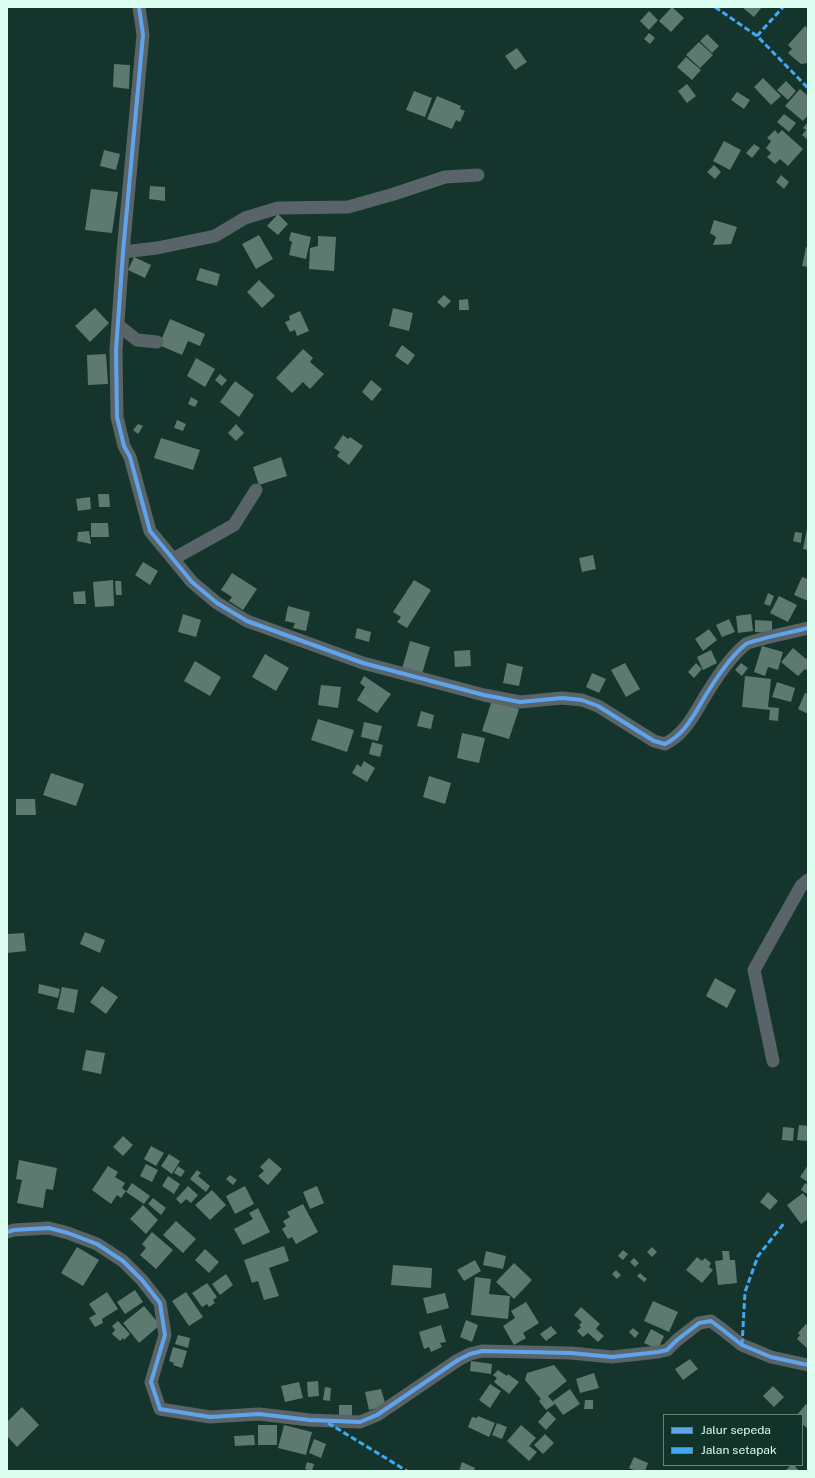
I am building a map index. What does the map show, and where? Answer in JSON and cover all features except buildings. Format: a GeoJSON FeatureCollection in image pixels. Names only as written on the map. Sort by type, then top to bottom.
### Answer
{"type":"FeatureCollection","features":[{"type":"Feature","properties":{"kind":"street"},"geometry":{"type":"LineString","coordinates":[[139,7],[143,35],[122,252],[116,350],[117,417],[124,446],[130,457],[150,531],[192,582],[217,603],[247,621],[363,662],[520,702],[562,698],[582,700],[598,706],[654,741],[665,744],[675,739],[686,728],[709,689],[726,665],[747,643],[808,628]]}},
{"type":"Feature","properties":{"kind":"street"},"geometry":{"type":"LineString","coordinates":[[122,252],[157,248],[215,236],[245,218],[278,208],[348,207],[445,177],[478,175]]}},
{"type":"Feature","properties":{"kind":"street"},"geometry":{"type":"LineString","coordinates":[[118,326],[137,340],[157,342]]}},
{"type":"Feature","properties":{"kind":"street"},"geometry":{"type":"LineString","coordinates":[[173,559],[234,525],[256,490]]}},
{"type":"Feature","properties":{"kind":"street"},"geometry":{"type":"LineString","coordinates":[[773,1061],[754,970],[801,886],[808,880]]}},
{"type":"Feature","properties":{"kind":"street"},"geometry":{"type":"LineString","coordinates":[[7,1232],[14,1230],[49,1228],[68,1233],[97,1244],[123,1261],[142,1280],[160,1304],[165,1334],[151,1382],[160,1409],[198,1416],[210,1417],[259,1414],[310,1420],[360,1422],[377,1415],[458,1360],[470,1354],[482,1351],[571,1352],[612,1357],[658,1352],[667,1350],[699,1323],[711,1322],[724,1330],[742,1345],[770,1357],[808,1365]]}},
{"type":"Feature","properties":{"kind":"marked path"},"geometry":{"type":"LineString","coordinates":[[715,7],[757,36],[808,88]]}},
{"type":"Feature","properties":{"kind":"marked path"},"geometry":{"type":"LineString","coordinates":[[757,36],[783,7]]}},
{"type":"Feature","properties":{"kind":"marked path"},"geometry":{"type":"LineString","coordinates":[[742,1345],[745,1292],[758,1256],[785,1222]]}},
{"type":"Feature","properties":{"kind":"marked path"},"geometry":{"type":"LineString","coordinates":[[328,1423],[407,1471]]}},
{"type":"Feature","properties":{"kind":"cycle path"},"geometry":{"type":"LineString","coordinates":[[139,7],[143,35],[123,252],[116,350],[117,417],[124,446],[130,457],[150,531],[192,582],[217,603],[247,621],[363,663],[484,695],[520,702],[562,698],[582,700],[598,706],[654,741],[665,744],[679,734],[685,727],[721,672],[735,654],[746,644],[808,628]]}},
{"type":"Feature","properties":{"kind":"cycle path"},"geometry":{"type":"LineString","coordinates":[[7,1232],[14,1230],[49,1228],[68,1233],[97,1244],[123,1261],[142,1280],[160,1303],[165,1335],[151,1382],[160,1409],[210,1417],[259,1414],[310,1420],[360,1422],[377,1415],[458,1360],[470,1354],[482,1351],[571,1353],[612,1357],[658,1352],[667,1350],[699,1323],[711,1321],[742,1345],[771,1357],[808,1365]]}}]}
